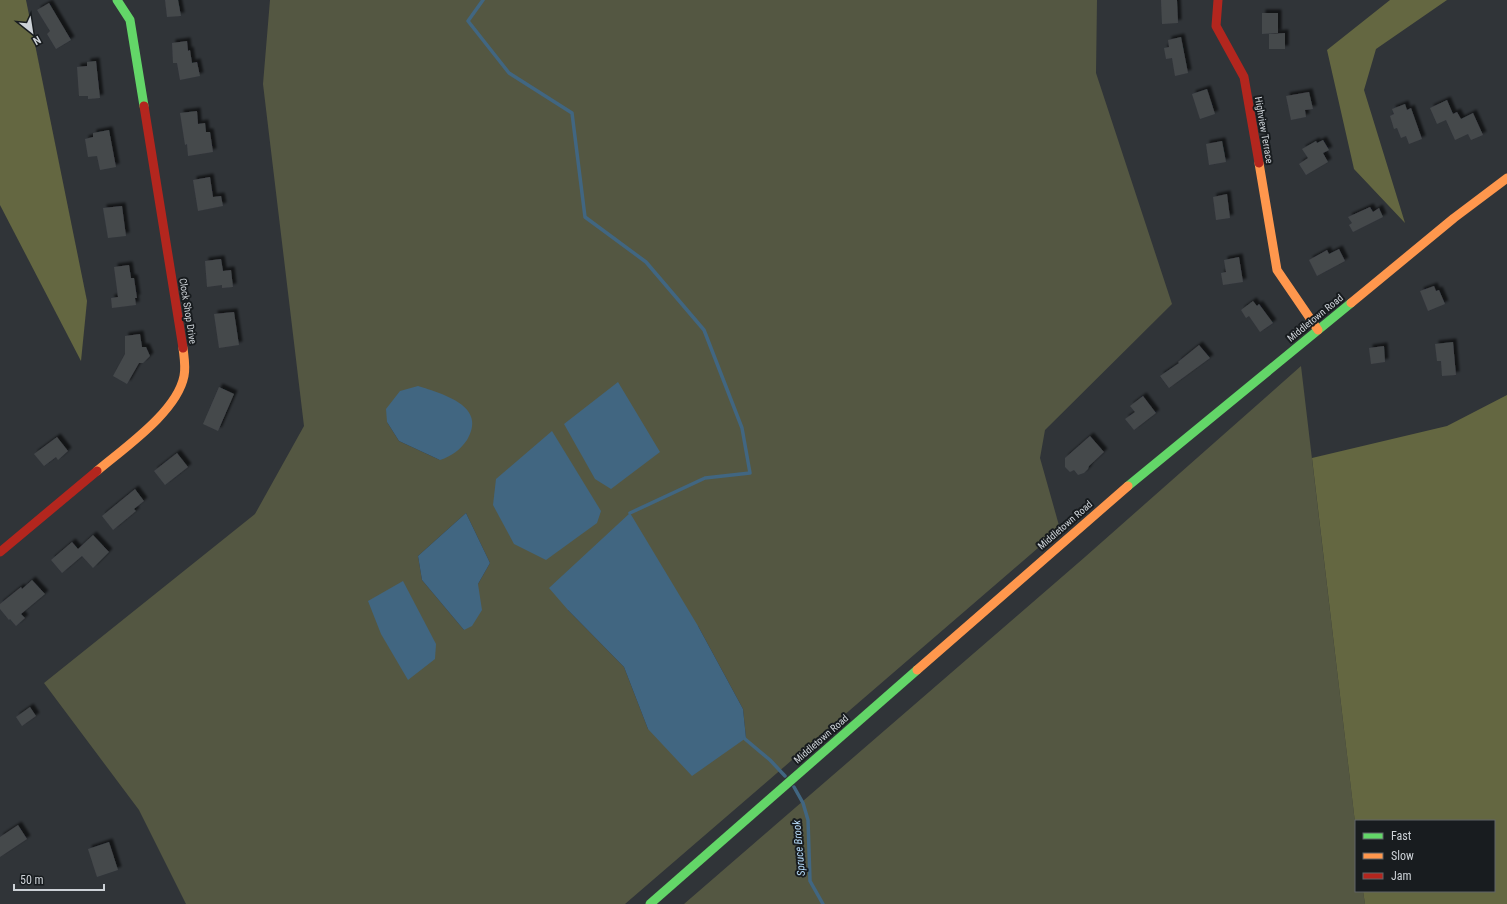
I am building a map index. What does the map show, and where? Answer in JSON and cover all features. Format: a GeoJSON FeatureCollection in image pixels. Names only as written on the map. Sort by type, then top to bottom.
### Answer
{"type":"FeatureCollection","features":[{"type":"Feature","properties":{"kind":"street","name":"Clock Shop Drive"},"geometry":{"type":"LineString","coordinates":[[0,552],[157,420],[176,397],[184,376],[184,356],[130,20],[117,0]]}},
{"type":"Feature","properties":{"kind":"street","name":"Highview Terrace"},"geometry":{"type":"LineString","coordinates":[[1218,0],[1216,26],[1244,77],[1277,270],[1318,330]]}},
{"type":"Feature","properties":{"kind":"street","name":"Middletown Road"},"geometry":{"type":"LineString","coordinates":[[650,904],[1116,496],[1454,218],[1507,178]]}},
{"type":"Feature","properties":{"kind":"green space"},"geometry":{"type":"Polygon","coordinates":[[[0,0],[26,0],[87,301],[81,361],[0,205],[0,0]]]}},
{"type":"Feature","properties":{"kind":"green space"},"geometry":{"type":"Polygon","coordinates":[[[270,0],[1097,0],[1096,73],[1172,304],[1045,430],[1040,458],[1060,529],[625,904],[186,904],[139,810],[44,683],[255,514],[304,426],[263,84],[270,0]],[[387,422],[399,441],[440,460],[387,422]],[[466,513],[418,556],[422,580],[464,630],[478,584],[490,563],[466,513]],[[568,610],[624,667],[648,729],[746,738],[743,709],[698,626],[568,610]]]}},
{"type":"Feature","properties":{"kind":"green space"},"geometry":{"type":"Polygon","coordinates":[[[1390,0],[1447,0],[1376,49],[1364,90],[1405,223],[1354,169],[1327,50],[1390,0]]]}},
{"type":"Feature","properties":{"kind":"green space"},"geometry":{"type":"Polygon","coordinates":[[[1301,366],[1355,823],[1355,892],[1363,892],[1365,904],[684,904],[1085,557],[1301,366]]]}},
{"type":"Feature","properties":{"kind":"green space"},"geometry":{"type":"Polygon","coordinates":[[[1507,395],[1507,904],[1365,904],[1363,892],[1495,892],[1495,820],[1355,820],[1355,823],[1312,458],[1447,426],[1507,395]]]}},
{"type":"Feature","properties":{"kind":"water"},"geometry":{"type":"Polygon","coordinates":[[[618,382],[660,452],[611,489],[595,479],[564,424],[618,382]]]}},
{"type":"Feature","properties":{"kind":"water"},"geometry":{"type":"Polygon","coordinates":[[[418,386],[439,393],[460,403],[472,418],[472,428],[464,444],[452,455],[440,460],[399,441],[387,422],[386,409],[400,391],[418,386]]]}},
{"type":"Feature","properties":{"kind":"water"},"geometry":{"type":"Polygon","coordinates":[[[552,431],[601,511],[597,523],[546,560],[514,544],[493,505],[496,479],[552,431]]]}},
{"type":"Feature","properties":{"kind":"water"},"geometry":{"type":"Polygon","coordinates":[[[466,513],[490,563],[478,584],[482,610],[472,626],[464,630],[422,580],[418,556],[466,513]]]}},
{"type":"Feature","properties":{"kind":"water"},"geometry":{"type":"Polygon","coordinates":[[[630,513],[698,626],[743,709],[746,738],[692,776],[648,729],[624,667],[568,610],[549,588],[630,513]]]}},
{"type":"Feature","properties":{"kind":"water"},"geometry":{"type":"Polygon","coordinates":[[[403,581],[436,644],[435,659],[408,680],[381,634],[368,601],[403,581]]]}},
{"type":"Feature","properties":{"kind":"building"},"geometry":{"type":"Polygon","coordinates":[[[165,0],[178,0],[181,16],[167,17],[165,0]]]}},
{"type":"Feature","properties":{"kind":"building"},"geometry":{"type":"Polygon","coordinates":[[[1161,0],[1177,0],[1178,23],[1162,24],[1161,0]]]}},
{"type":"Feature","properties":{"kind":"building"},"geometry":{"type":"Polygon","coordinates":[[[49,3],[71,40],[56,49],[47,34],[50,31],[37,10],[49,3]]]}},
{"type":"Feature","properties":{"kind":"building"},"geometry":{"type":"Polygon","coordinates":[[[1262,13],[1278,13],[1278,33],[1262,34],[1262,13]]]}},
{"type":"Feature","properties":{"kind":"building"},"geometry":{"type":"Polygon","coordinates":[[[1285,33],[1285,49],[1269,49],[1269,34],[1285,33]]]}},
{"type":"Feature","properties":{"kind":"building"},"geometry":{"type":"Polygon","coordinates":[[[1181,37],[1188,73],[1175,76],[1172,58],[1166,59],[1164,48],[1169,47],[1168,40],[1181,37]]]}},
{"type":"Feature","properties":{"kind":"building"},"geometry":{"type":"Polygon","coordinates":[[[187,41],[188,51],[190,50],[192,63],[197,62],[200,76],[180,80],[177,63],[173,63],[172,43],[187,41]]]}},
{"type":"Feature","properties":{"kind":"building"},"geometry":{"type":"Polygon","coordinates":[[[96,61],[100,98],[88,99],[88,96],[79,96],[77,67],[87,66],[87,62],[96,61]]]}},
{"type":"Feature","properties":{"kind":"building"},"geometry":{"type":"Polygon","coordinates":[[[1207,89],[1215,114],[1200,119],[1192,94],[1207,89]]]}},
{"type":"Feature","properties":{"kind":"building"},"geometry":{"type":"Polygon","coordinates":[[[1309,92],[1313,109],[1305,110],[1306,117],[1291,120],[1286,96],[1309,92]]]}},
{"type":"Feature","properties":{"kind":"building"},"geometry":{"type":"Polygon","coordinates":[[[1447,100],[1453,114],[1457,112],[1461,119],[1473,113],[1483,135],[1471,140],[1468,134],[1455,140],[1446,120],[1437,124],[1430,108],[1447,100]]]}},
{"type":"Feature","properties":{"kind":"building"},"geometry":{"type":"Polygon","coordinates":[[[1405,104],[1407,110],[1411,108],[1422,139],[1409,144],[1406,136],[1401,138],[1397,128],[1394,129],[1390,116],[1394,114],[1392,109],[1405,104]]]}},
{"type":"Feature","properties":{"kind":"building"},"geometry":{"type":"Polygon","coordinates":[[[197,111],[198,124],[205,123],[206,132],[210,132],[213,152],[188,156],[187,144],[185,145],[180,113],[197,111]]]}},
{"type":"Feature","properties":{"kind":"building"},"geometry":{"type":"Polygon","coordinates":[[[109,130],[116,167],[100,170],[97,156],[88,157],[85,139],[93,137],[93,133],[109,130]]]}},
{"type":"Feature","properties":{"kind":"building"},"geometry":{"type":"Polygon","coordinates":[[[1323,140],[1329,150],[1323,153],[1328,162],[1306,175],[1299,164],[1308,158],[1302,149],[1316,141],[1317,143],[1323,140]]]}},
{"type":"Feature","properties":{"kind":"building"},"geometry":{"type":"Polygon","coordinates":[[[1222,141],[1226,162],[1209,165],[1206,144],[1222,141]]]}},
{"type":"Feature","properties":{"kind":"building"},"geometry":{"type":"Polygon","coordinates":[[[210,177],[213,197],[221,196],[223,206],[198,211],[193,180],[210,177]]]}},
{"type":"Feature","properties":{"kind":"building"},"geometry":{"type":"Polygon","coordinates":[[[1227,194],[1230,218],[1216,220],[1213,197],[1227,194]]]}},
{"type":"Feature","properties":{"kind":"building"},"geometry":{"type":"Polygon","coordinates":[[[122,206],[126,236],[108,238],[103,208],[122,206]]]}},
{"type":"Feature","properties":{"kind":"building"},"geometry":{"type":"Polygon","coordinates":[[[1370,207],[1373,212],[1379,208],[1383,217],[1353,232],[1349,225],[1352,223],[1348,217],[1370,207]]]}},
{"type":"Feature","properties":{"kind":"building"},"geometry":{"type":"Polygon","coordinates":[[[1339,249],[1345,261],[1317,276],[1309,260],[1327,250],[1329,254],[1339,249]]]}},
{"type":"Feature","properties":{"kind":"building"},"geometry":{"type":"Polygon","coordinates":[[[1239,257],[1243,282],[1223,285],[1221,273],[1226,272],[1224,260],[1239,257]]]}},
{"type":"Feature","properties":{"kind":"building"},"geometry":{"type":"Polygon","coordinates":[[[221,259],[223,271],[231,270],[233,287],[222,288],[222,285],[207,287],[205,261],[221,259]]]}},
{"type":"Feature","properties":{"kind":"building"},"geometry":{"type":"Polygon","coordinates":[[[129,265],[131,278],[134,278],[137,298],[135,298],[136,305],[112,308],[111,298],[118,297],[114,267],[129,265]]]}},
{"type":"Feature","properties":{"kind":"building"},"geometry":{"type":"Polygon","coordinates":[[[1434,286],[1436,291],[1439,290],[1445,304],[1428,311],[1420,291],[1434,286]]]}},
{"type":"Feature","properties":{"kind":"building"},"geometry":{"type":"Polygon","coordinates":[[[1253,301],[1257,306],[1259,304],[1273,323],[1260,332],[1249,316],[1246,318],[1241,310],[1253,301]]]}},
{"type":"Feature","properties":{"kind":"building"},"geometry":{"type":"Polygon","coordinates":[[[234,312],[239,345],[219,348],[214,314],[234,312]]]}},
{"type":"Feature","properties":{"kind":"building"},"geometry":{"type":"Polygon","coordinates":[[[140,334],[142,347],[146,347],[150,356],[143,363],[139,363],[127,384],[113,376],[125,354],[125,336],[140,334]]]}},
{"type":"Feature","properties":{"kind":"building"},"geometry":{"type":"Polygon","coordinates":[[[1453,342],[1456,375],[1442,376],[1441,361],[1437,361],[1435,344],[1453,342]]]}},
{"type":"Feature","properties":{"kind":"building"},"geometry":{"type":"Polygon","coordinates":[[[1199,345],[1210,358],[1169,388],[1160,376],[1179,363],[1178,362],[1199,345]]]}},
{"type":"Feature","properties":{"kind":"building"},"geometry":{"type":"Polygon","coordinates":[[[1384,346],[1385,362],[1371,364],[1369,348],[1384,346]]]}},
{"type":"Feature","properties":{"kind":"building"},"geometry":{"type":"Polygon","coordinates":[[[219,387],[234,394],[218,431],[203,424],[219,387]]]}},
{"type":"Feature","properties":{"kind":"building"},"geometry":{"type":"Polygon","coordinates":[[[1143,396],[1156,413],[1134,430],[1125,419],[1135,412],[1130,406],[1143,396]]]}},
{"type":"Feature","properties":{"kind":"building"},"geometry":{"type":"Polygon","coordinates":[[[1090,436],[1104,452],[1089,466],[1084,473],[1078,475],[1074,470],[1070,472],[1065,467],[1065,458],[1090,436]]]}},
{"type":"Feature","properties":{"kind":"building"},"geometry":{"type":"Polygon","coordinates":[[[57,437],[68,451],[58,460],[56,457],[44,466],[34,454],[57,437]]]}},
{"type":"Feature","properties":{"kind":"building"},"geometry":{"type":"Polygon","coordinates":[[[177,453],[188,467],[165,485],[154,471],[177,453]]]}},
{"type":"Feature","properties":{"kind":"building"},"geometry":{"type":"Polygon","coordinates":[[[135,489],[144,501],[134,509],[136,511],[113,530],[102,516],[135,489]]]}},
{"type":"Feature","properties":{"kind":"building"},"geometry":{"type":"Polygon","coordinates":[[[93,535],[109,552],[93,568],[82,556],[62,573],[51,560],[72,542],[78,549],[93,535]]]}},
{"type":"Feature","properties":{"kind":"building"},"geometry":{"type":"Polygon","coordinates":[[[32,580],[45,594],[21,614],[25,618],[16,626],[0,609],[0,604],[32,580]]]}},
{"type":"Feature","properties":{"kind":"building"},"geometry":{"type":"Polygon","coordinates":[[[30,707],[36,716],[22,726],[16,717],[30,707]]]}},
{"type":"Feature","properties":{"kind":"building"},"geometry":{"type":"Polygon","coordinates":[[[18,825],[27,839],[0,857],[0,837],[18,825]]]}},
{"type":"Feature","properties":{"kind":"building"},"geometry":{"type":"Polygon","coordinates":[[[109,842],[118,870],[97,877],[88,849],[109,842]]]}},
{"type":"Feature","properties":{"kind":"waterway"},"geometry":{"type":"LineString","coordinates":[[483,0],[468,21],[509,73],[572,113],[585,217],[646,262],[704,330],[742,428],[750,473],[705,478],[630,513]]}},
{"type":"Feature","properties":{"kind":"waterway","name":"Spruce Brook"},"geometry":{"type":"LineString","coordinates":[[745,739],[770,760],[785,776]]}},
{"type":"Feature","properties":{"kind":"waterway","name":"Spruce Brook"},"geometry":{"type":"LineString","coordinates":[[794,787],[803,803],[808,820],[810,881],[823,904]]}},
{"type":"Feature","properties":{"kind":"traffic: fast"},"geometry":{"type":"LineString","coordinates":[[117,0],[130,20],[144,106]]}},
{"type":"Feature","properties":{"kind":"traffic: fast"},"geometry":{"type":"LineString","coordinates":[[1128,486],[1351,303]]}},
{"type":"Feature","properties":{"kind":"traffic: fast"},"geometry":{"type":"LineString","coordinates":[[650,904],[917,670]]}},
{"type":"Feature","properties":{"kind":"traffic: slow"},"geometry":{"type":"LineString","coordinates":[[1259,163],[1277,270],[1318,330]]}},
{"type":"Feature","properties":{"kind":"traffic: slow"},"geometry":{"type":"LineString","coordinates":[[1351,303],[1454,218],[1507,178]]}},
{"type":"Feature","properties":{"kind":"traffic: slow"},"geometry":{"type":"LineString","coordinates":[[97,471],[135,440],[161,416],[171,403],[179,389],[185,373],[183,348]]}},
{"type":"Feature","properties":{"kind":"traffic: slow"},"geometry":{"type":"LineString","coordinates":[[917,670],[1128,486]]}},
{"type":"Feature","properties":{"kind":"traffic: jam"},"geometry":{"type":"LineString","coordinates":[[1218,0],[1216,26],[1244,77],[1259,163]]}},
{"type":"Feature","properties":{"kind":"traffic: jam"},"geometry":{"type":"LineString","coordinates":[[144,106],[183,348]]}},
{"type":"Feature","properties":{"kind":"traffic: jam"},"geometry":{"type":"LineString","coordinates":[[0,552],[97,471]]}}]}
